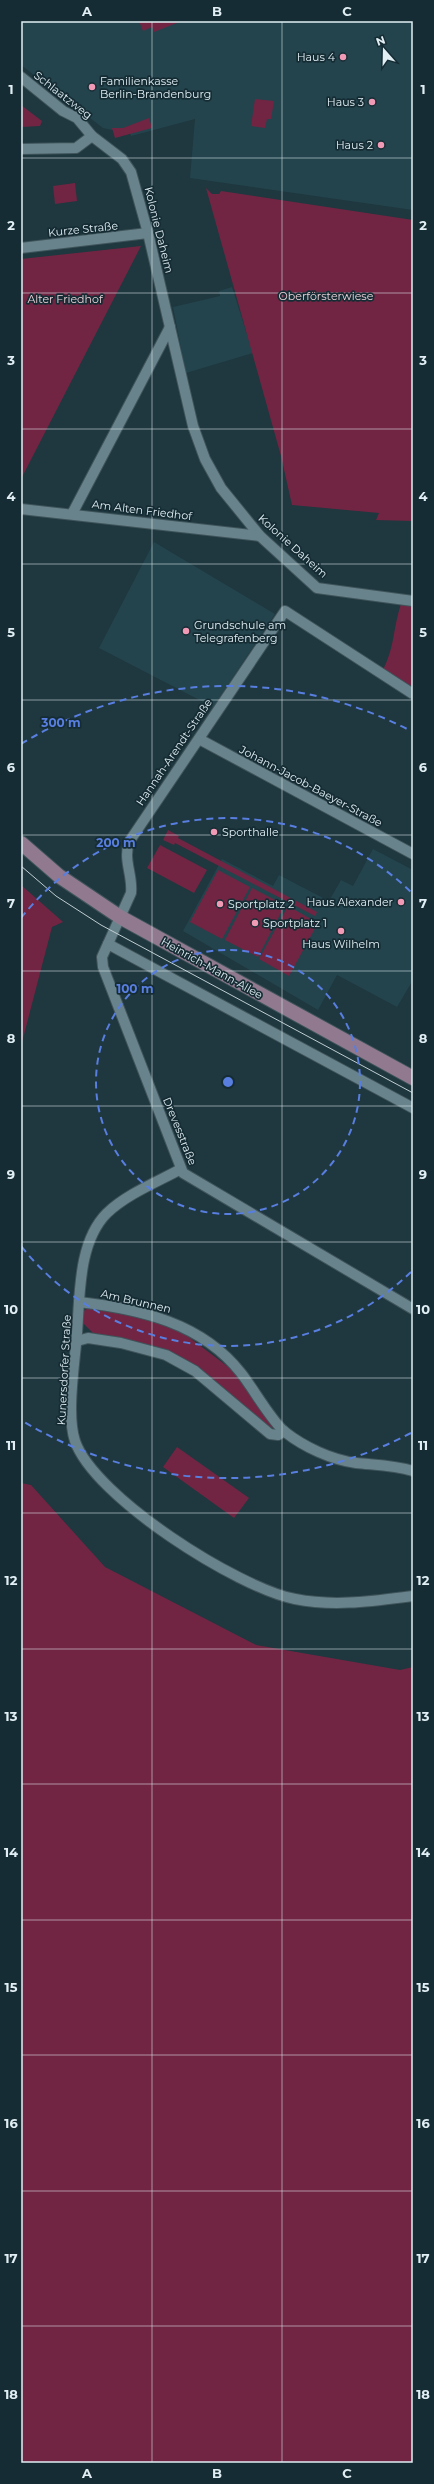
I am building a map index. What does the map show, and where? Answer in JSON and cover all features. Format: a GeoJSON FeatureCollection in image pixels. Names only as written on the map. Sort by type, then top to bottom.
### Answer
{"type":"FeatureCollection","features":[{"type":"Feature","properties":{"kind":"main road","name":"Heinrich-Mann-Allee"},"geometry":{"type":"LineString","coordinates":[[21,844],[59,876],[120,917],[413,1078]]}},
{"type":"Feature","properties":{"kind":"street","name":"Schlaatzweg"},"geometry":{"type":"LineString","coordinates":[[21,78],[64,111],[77,118],[92,136],[107,147]]}},
{"type":"Feature","properties":{"kind":"street"},"geometry":{"type":"LineString","coordinates":[[21,149],[76,148],[92,136]]}},
{"type":"Feature","properties":{"kind":"street","name":"Kolonie Daheim"},"geometry":{"type":"LineString","coordinates":[[107,147],[122,159],[133,176],[148,233],[193,426],[205,459],[221,488],[260,536],[317,588],[413,601]]}},
{"type":"Feature","properties":{"kind":"street","name":"Kurze Straße"},"geometry":{"type":"LineString","coordinates":[[21,248],[148,233]]}},
{"type":"Feature","properties":{"kind":"street"},"geometry":{"type":"LineString","coordinates":[[72,514],[170,328]]}},
{"type":"Feature","properties":{"kind":"street","name":"Am Alten Friedhof"},"geometry":{"type":"LineString","coordinates":[[21,510],[72,514],[260,536]]}},
{"type":"Feature","properties":{"kind":"street","name":"Hannah-Arendt-Straße"},"geometry":{"type":"LineString","coordinates":[[120,917],[132,893],[132,884],[126,860],[129,842],[285,611],[413,694]]}},
{"type":"Feature","properties":{"kind":"street","name":"Johann-Jacob-Baeyer-Straße"},"geometry":{"type":"LineString","coordinates":[[198,739],[413,854]]}},
{"type":"Feature","properties":{"kind":"street","name":"Drevesstraße"},"geometry":{"type":"LineString","coordinates":[[120,917],[102,957],[103,967],[181,1169],[186,1176],[413,1309]]}},
{"type":"Feature","properties":{"kind":"street"},"geometry":{"type":"LineString","coordinates":[[108,944],[413,1108]]}},
{"type":"Feature","properties":{"kind":"street","name":"Kunersdorfer Straße"},"geometry":{"type":"LineString","coordinates":[[181,1169],[116,1206],[103,1218],[94,1232],[88,1247],[80,1302],[72,1417],[77,1447],[83,1458],[113,1491],[158,1528],[241,1580],[264,1591],[292,1599],[345,1604],[413,1596]]}},
{"type":"Feature","properties":{"kind":"street","name":"Am Brunnen"},"geometry":{"type":"LineString","coordinates":[[80,1302],[139,1312],[173,1322],[191,1331],[209,1343],[239,1371],[284,1431],[330,1457],[345,1461],[393,1466],[413,1471]]}},
{"type":"Feature","properties":{"kind":"street","name":"Am Brunnen"},"geometry":{"type":"LineString","coordinates":[[77,1341],[88,1338],[121,1342],[166,1355],[195,1371],[270,1434],[278,1435],[284,1431]]}},
{"type":"Feature","properties":{"kind":"shaded area"},"geometry":{"type":"Polygon","coordinates":[[[21,21],[413,21],[413,210],[190,178],[195,119],[131,136],[129,129],[117,131],[103,128],[21,65],[21,21]]]}},
{"type":"Feature","properties":{"kind":"shaded area"},"geometry":{"type":"Polygon","coordinates":[[[232,287],[253,353],[186,373],[173,307],[220,296],[219,291],[232,287]]]}},
{"type":"Feature","properties":{"kind":"shaded area","name":"Grundschule am Telegrafenberg"},"geometry":{"type":"Polygon","coordinates":[[[154,542],[275,614],[213,707],[99,648],[154,542]]]}},
{"type":"Feature","properties":{"kind":"shaded area"},"geometry":{"type":"Polygon","coordinates":[[[373,849],[413,870],[413,980],[397,1007],[337,975],[318,1010],[183,931],[222,859],[273,886],[279,875],[329,901],[341,880],[353,886],[373,849]]]}},
{"type":"Feature","properties":{"kind":"green space"},"geometry":{"type":"Polygon","coordinates":[[[139,21],[182,21],[154,32],[152,27],[143,31],[139,21]]]}},
{"type":"Feature","properties":{"kind":"green space"},"geometry":{"type":"Polygon","coordinates":[[[255,99],[274,101],[271,119],[267,119],[265,128],[251,126],[255,99]]]}},
{"type":"Feature","properties":{"kind":"green space"},"geometry":{"type":"Polygon","coordinates":[[[21,105],[42,121],[40,126],[21,127],[21,105]]]}},
{"type":"Feature","properties":{"kind":"green space"},"geometry":{"type":"Polygon","coordinates":[[[149,118],[152,128],[115,138],[112,128],[123,128],[149,118]]]}},
{"type":"Feature","properties":{"kind":"green space"},"geometry":{"type":"Polygon","coordinates":[[[75,183],[77,201],[55,204],[53,186],[75,183]]]}},
{"type":"Feature","properties":{"kind":"green space","name":"Oberförsterwiese"},"geometry":{"type":"Polygon","coordinates":[[[206,188],[212,194],[219,194],[221,191],[413,220],[413,521],[376,520],[379,513],[292,505],[281,456],[206,188]]]}},
{"type":"Feature","properties":{"kind":"green space","name":"Alter Friedhof"},"geometry":{"type":"Polygon","coordinates":[[[141,246],[21,479],[21,259],[141,246]]]}},
{"type":"Feature","properties":{"kind":"green space"},"geometry":{"type":"Polygon","coordinates":[[[401,604],[413,606],[413,688],[383,670],[390,653],[401,604]]]}},
{"type":"Feature","properties":{"kind":"green space"},"geometry":{"type":"Polygon","coordinates":[[[168,830],[179,836],[178,838],[317,912],[315,916],[175,843],[174,845],[163,840],[168,830]]]}},
{"type":"Feature","properties":{"kind":"green space"},"geometry":{"type":"Polygon","coordinates":[[[160,845],[207,870],[194,893],[147,868],[160,845]]]}},
{"type":"Feature","properties":{"kind":"green space","name":"Sportplatz 2"},"geometry":{"type":"Polygon","coordinates":[[[218,870],[250,887],[222,939],[190,922],[218,870]]]}},
{"type":"Feature","properties":{"kind":"green space"},"geometry":{"type":"Polygon","coordinates":[[[21,885],[63,922],[52,927],[21,1046],[21,885]]]}},
{"type":"Feature","properties":{"kind":"green space","name":"Sportplatz 1"},"geometry":{"type":"Polygon","coordinates":[[[252,888],[285,905],[258,957],[225,940],[252,888]]]}},
{"type":"Feature","properties":{"kind":"green space"},"geometry":{"type":"Polygon","coordinates":[[[288,906],[318,923],[289,976],[259,959],[288,906]]]}},
{"type":"Feature","properties":{"kind":"green space"},"geometry":{"type":"Polygon","coordinates":[[[88,1307],[102,1308],[174,1326],[235,1372],[275,1424],[271,1430],[195,1366],[132,1342],[93,1333],[82,1322],[83,1312],[88,1307]]]}},
{"type":"Feature","properties":{"kind":"green space"},"geometry":{"type":"Polygon","coordinates":[[[177,1447],[249,1498],[234,1518],[163,1467],[177,1447]]]}},
{"type":"Feature","properties":{"kind":"green space"},"geometry":{"type":"Polygon","coordinates":[[[21,1483],[31,1485],[105,1567],[256,1645],[400,1670],[413,1667],[413,2463],[21,2463],[21,1483]]]}},
{"type":"Feature","properties":{"kind":"tram line"},"geometry":{"type":"LineString","coordinates":[[21,866],[56,896],[101,925],[413,1093]]}},
{"type":"Feature","properties":{"kind":"place","name":"Haus 4"},"geometry":{"type":"Point","coordinates":[343,57]}},
{"type":"Feature","properties":{"kind":"place","name":"Familienkasse Berlin-Brandenburg"},"geometry":{"type":"Point","coordinates":[92,87]}},
{"type":"Feature","properties":{"kind":"place","name":"Haus 3"},"geometry":{"type":"Point","coordinates":[372,102]}},
{"type":"Feature","properties":{"kind":"place","name":"Haus 2"},"geometry":{"type":"Point","coordinates":[381,145]}},
{"type":"Feature","properties":{"kind":"place","name":"Grundschule am Telegrafenberg"},"geometry":{"type":"Point","coordinates":[186,631]}},
{"type":"Feature","properties":{"kind":"place","name":"Sporthalle"},"geometry":{"type":"Point","coordinates":[214,832]}},
{"type":"Feature","properties":{"kind":"place","name":"Haus Alexander"},"geometry":{"type":"Point","coordinates":[401,902]}},
{"type":"Feature","properties":{"kind":"place","name":"Sportplatz 2"},"geometry":{"type":"Point","coordinates":[220,904]}},
{"type":"Feature","properties":{"kind":"place","name":"Sportplatz 1"},"geometry":{"type":"Point","coordinates":[255,923]}},
{"type":"Feature","properties":{"kind":"place","name":"Haus Wilhelm"},"geometry":{"type":"Point","coordinates":[341,931]}}]}
